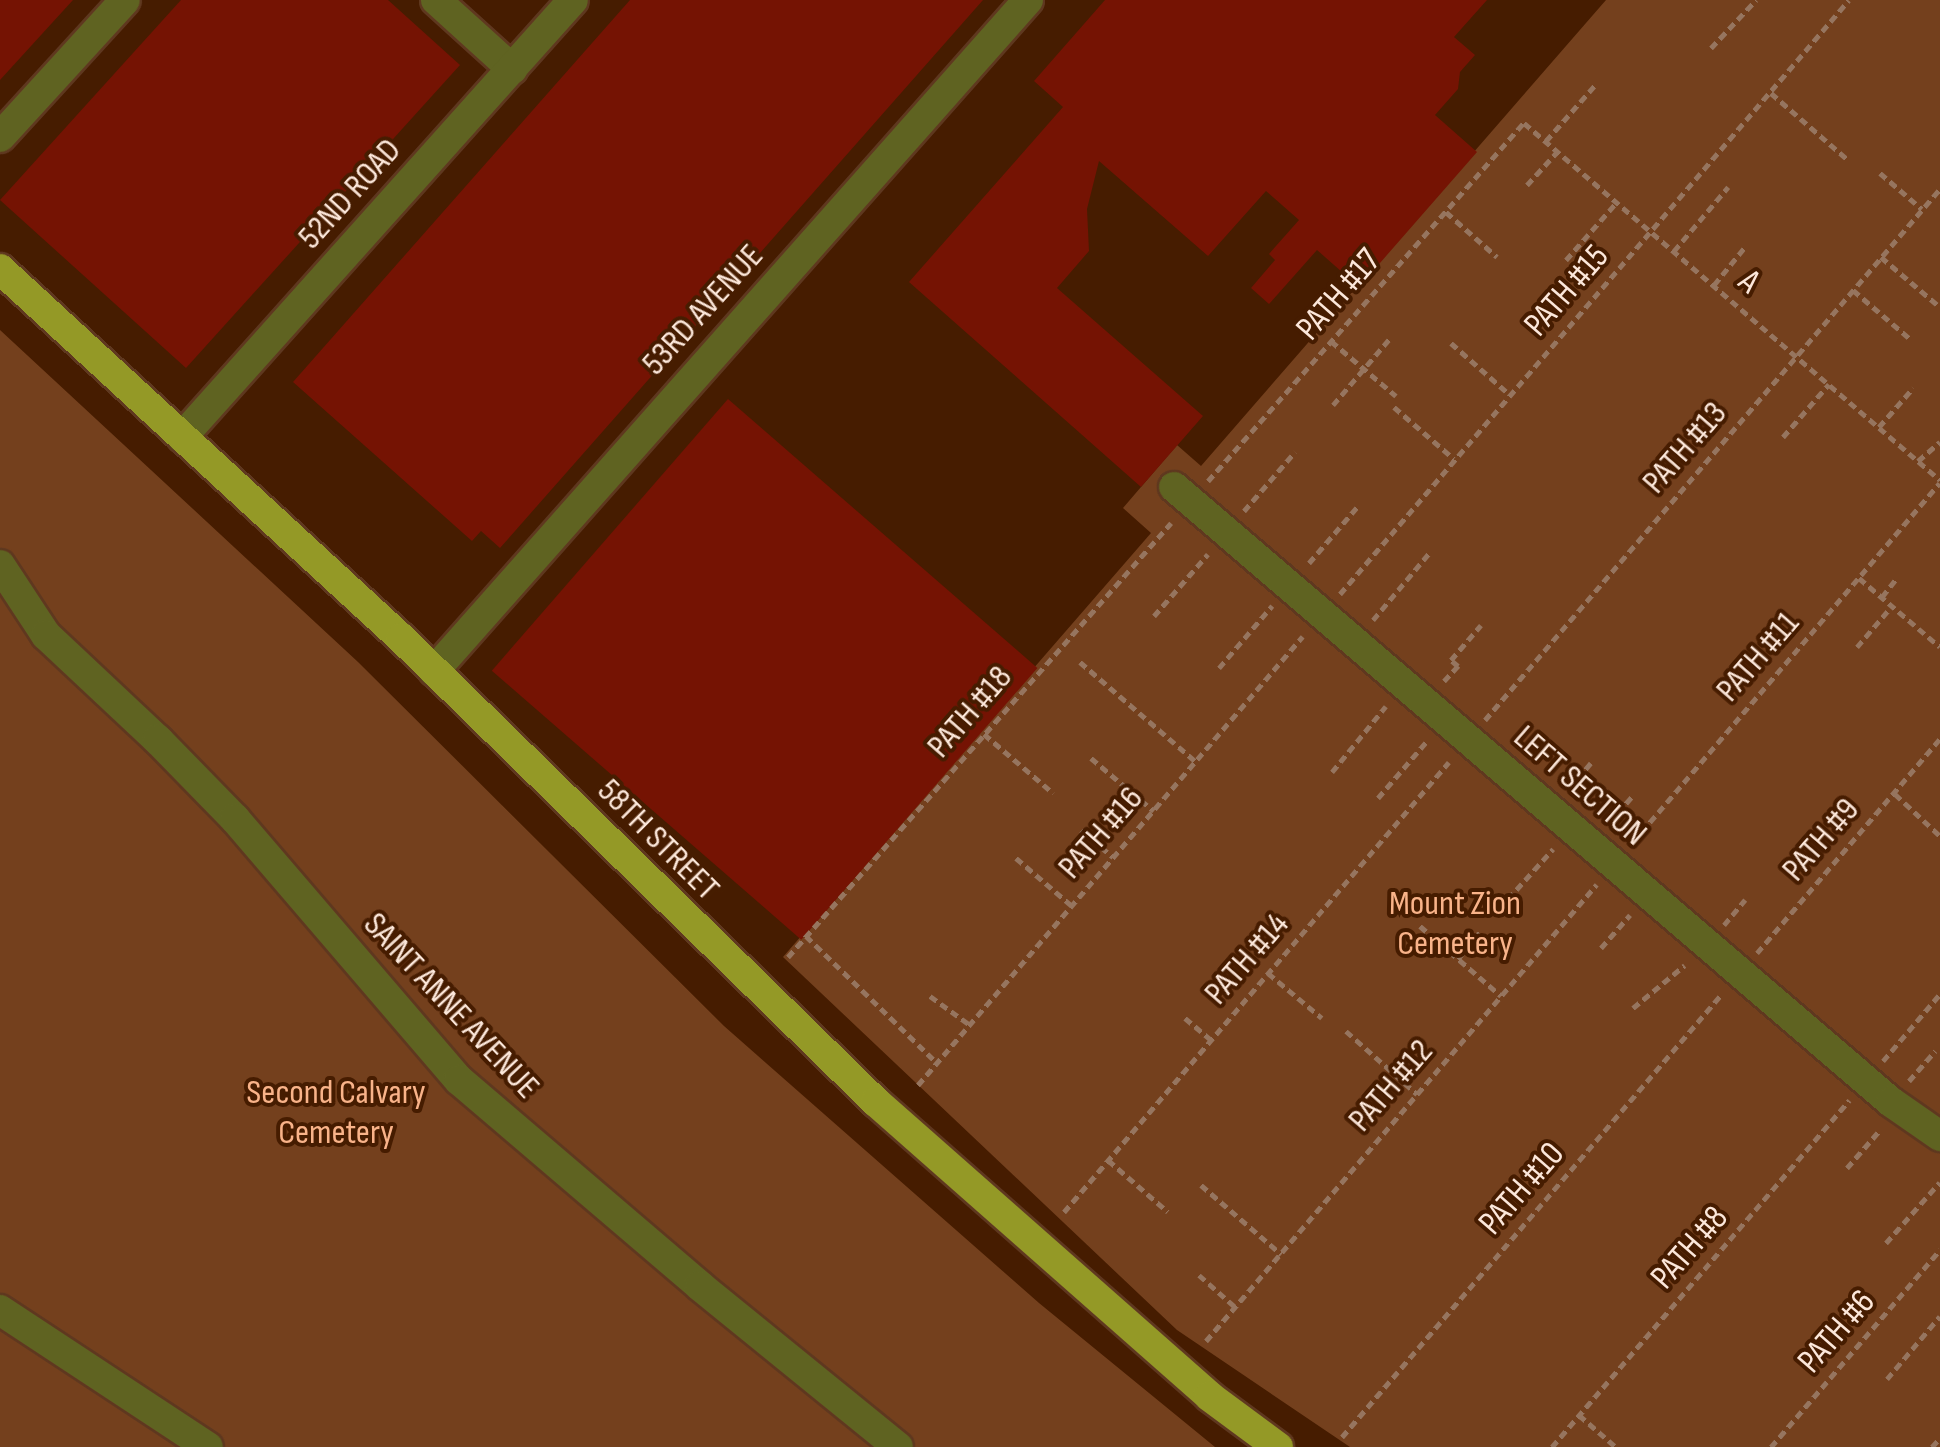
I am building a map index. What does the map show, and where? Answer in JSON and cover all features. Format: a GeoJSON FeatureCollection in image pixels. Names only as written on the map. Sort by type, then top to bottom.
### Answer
{"type":"FeatureCollection","features":[{"type":"Feature","properties":{"kind":"main road","name":"58TH STREET"},"geometry":{"type":"LineString","coordinates":[[0,269],[434,671],[876,1102],[1168,1360],[1278,1447]]}},
{"type":"Feature","properties":{"kind":"street"},"geometry":{"type":"LineString","coordinates":[[0,137],[125,0]]}},
{"type":"Feature","properties":{"kind":"street"},"geometry":{"type":"LineString","coordinates":[[436,0],[512,69]]}},
{"type":"Feature","properties":{"kind":"street","name":"52ND ROAD"},"geometry":{"type":"LineString","coordinates":[[182,437],[573,0]]}},
{"type":"Feature","properties":{"kind":"street","name":"53RD AVENUE"},"geometry":{"type":"LineString","coordinates":[[434,671],[1028,0]]}},
{"type":"Feature","properties":{"kind":"street","name":"LEFT SECTION"},"geometry":{"type":"LineString","coordinates":[[1182,494],[1866,1081],[1940,1136]]}},
{"type":"Feature","properties":{"kind":"street","name":"SAINT ANNE AVENUE"},"geometry":{"type":"LineString","coordinates":[[0,566],[46,635],[235,819],[459,1080],[700,1286],[898,1447]]}},
{"type":"Feature","properties":{"kind":"street"},"geometry":{"type":"LineString","coordinates":[[0,1310],[208,1447]]}},
{"type":"Feature","properties":{"kind":"path"},"geometry":{"type":"LineString","coordinates":[[1711,48],[1756,0]]}},
{"type":"Feature","properties":{"kind":"path","name":"PATH #15"},"geometry":{"type":"LineString","coordinates":[[1322,614],[1849,0]]}},
{"type":"Feature","properties":{"kind":"path"},"geometry":{"type":"LineString","coordinates":[[1546,141],[1596,84]]}},
{"type":"Feature","properties":{"kind":"path"},"geometry":{"type":"LineString","coordinates":[[1770,92],[1848,160]]}},
{"type":"Feature","properties":{"kind":"path","name":"A"},"geometry":{"type":"LineString","coordinates":[[1524,122],[1940,481]]}},
{"type":"Feature","properties":{"kind":"path","name":"PATH #17"},"geometry":{"type":"LineString","coordinates":[[1182,494],[1332,341],[1524,122]]}},
{"type":"Feature","properties":{"kind":"path"},"geometry":{"type":"LineString","coordinates":[[1527,185],[1558,151]]}},
{"type":"Feature","properties":{"kind":"path"},"geometry":{"type":"LineString","coordinates":[[1880,173],[1922,209]]}},
{"type":"Feature","properties":{"kind":"path"},"geometry":{"type":"LineString","coordinates":[[1674,251],[1728,187]]}},
{"type":"Feature","properties":{"kind":"path","name":"PATH #13"},"geometry":{"type":"LineString","coordinates":[[1436,711],[1796,356],[1940,189]]}},
{"type":"Feature","properties":{"kind":"path"},"geometry":{"type":"LineString","coordinates":[[1566,260],[1617,202]]}},
{"type":"Feature","properties":{"kind":"path"},"geometry":{"type":"LineString","coordinates":[[1446,212],[1497,258]]}},
{"type":"Feature","properties":{"kind":"path"},"geometry":{"type":"LineString","coordinates":[[1714,285],[1745,247]]}},
{"type":"Feature","properties":{"kind":"path"},"geometry":{"type":"LineString","coordinates":[[1881,257],[1940,307]]}},
{"type":"Feature","properties":{"kind":"path"},"geometry":{"type":"LineString","coordinates":[[1853,290],[1909,338]]}},
{"type":"Feature","properties":{"kind":"path"},"geometry":{"type":"LineString","coordinates":[[1332,405],[1391,337]]}},
{"type":"Feature","properties":{"kind":"path"},"geometry":{"type":"LineString","coordinates":[[1332,341],[1396,396]]}},
{"type":"Feature","properties":{"kind":"path"},"geometry":{"type":"LineString","coordinates":[[1451,344],[1510,395]]}},
{"type":"Feature","properties":{"kind":"path"},"geometry":{"type":"LineString","coordinates":[[1782,437],[1829,384]]}},
{"type":"Feature","properties":{"kind":"path"},"geometry":{"type":"LineString","coordinates":[[1879,428],[1913,388]]}},
{"type":"Feature","properties":{"kind":"path"},"geometry":{"type":"LineString","coordinates":[[1394,407],[1454,460]]}},
{"type":"Feature","properties":{"kind":"path"},"geometry":{"type":"LineString","coordinates":[[1918,462],[1940,442]]}},
{"type":"Feature","properties":{"kind":"path","name":"PATH #11"},"geometry":{"type":"LineString","coordinates":[[1614,864],[1940,481]]}},
{"type":"Feature","properties":{"kind":"path","name":"PATH #18"},"geometry":{"type":"LineString","coordinates":[[788,957],[984,734],[1182,494]]}},
{"type":"Feature","properties":{"kind":"path"},"geometry":{"type":"LineString","coordinates":[[1355,642],[1430,552]]}},
{"type":"Feature","properties":{"kind":"path"},"geometry":{"type":"LineString","coordinates":[[1859,578],[1940,647]]}},
{"type":"Feature","properties":{"kind":"path"},"geometry":{"type":"LineString","coordinates":[[1882,598],[1898,578]]}},
{"type":"Feature","properties":{"kind":"path"},"geometry":{"type":"LineString","coordinates":[[1857,648],[1892,606]]}},
{"type":"Feature","properties":{"kind":"path","name":"PATH #16"},"geometry":{"type":"LineString","coordinates":[[918,1085],[1322,614]]}},
{"type":"Feature","properties":{"kind":"path"},"geometry":{"type":"LineString","coordinates":[[1378,798],[1436,711],[1458,666],[1450,660],[1482,625]]}},
{"type":"Feature","properties":{"kind":"path"},"geometry":{"type":"LineString","coordinates":[[1932,640],[1940,631]]}},
{"type":"Feature","properties":{"kind":"path"},"geometry":{"type":"LineString","coordinates":[[1080,662],[1196,761]]}},
{"type":"Feature","properties":{"kind":"path"},"geometry":{"type":"LineString","coordinates":[[1332,772],[1436,711]]}},
{"type":"Feature","properties":{"kind":"path","name":"PATH #14"},"geometry":{"type":"LineString","coordinates":[[1064,1212],[1268,973],[1436,711]]}},
{"type":"Feature","properties":{"kind":"path"},"geometry":{"type":"LineString","coordinates":[[984,734],[1053,793]]}},
{"type":"Feature","properties":{"kind":"path","name":"PATH #9"},"geometry":{"type":"LineString","coordinates":[[1740,972],[1940,739]]}},
{"type":"Feature","properties":{"kind":"path"},"geometry":{"type":"LineString","coordinates":[[1091,758],[1154,811]]}},
{"type":"Feature","properties":{"kind":"path"},"geometry":{"type":"LineString","coordinates":[[1894,792],[1940,836]]}},
{"type":"Feature","properties":{"kind":"path"},"geometry":{"type":"LineString","coordinates":[[1499,909],[1572,828]]}},
{"type":"Feature","properties":{"kind":"path"},"geometry":{"type":"LineString","coordinates":[[1081,830],[1113,858]]}},
{"type":"Feature","properties":{"kind":"path"},"geometry":{"type":"LineString","coordinates":[[1016,858],[1072,906]]}},
{"type":"Feature","properties":{"kind":"path","name":"PATH #12"},"geometry":{"type":"LineString","coordinates":[[1206,1341],[1614,864]]}},
{"type":"Feature","properties":{"kind":"path"},"geometry":{"type":"LineString","coordinates":[[1602,948],[1649,894]]}},
{"type":"Feature","properties":{"kind":"path"},"geometry":{"type":"LineString","coordinates":[[1420,926],[1500,996]]}},
{"type":"Feature","properties":{"kind":"path"},"geometry":{"type":"LineString","coordinates":[[1458,959],[1482,932]]}},
{"type":"Feature","properties":{"kind":"path"},"geometry":{"type":"LineString","coordinates":[[806,936],[937,1063]]}},
{"type":"Feature","properties":{"kind":"path","name":"PATH #10"},"geometry":{"type":"LineString","coordinates":[[1342,1437],[1740,972]]}},
{"type":"Feature","properties":{"kind":"path"},"geometry":{"type":"LineString","coordinates":[[1268,973],[1322,1018]]}},
{"type":"Feature","properties":{"kind":"path","name":"PATH #8"},"geometry":{"type":"LineString","coordinates":[[1552,1447],[1940,994]]}},
{"type":"Feature","properties":{"kind":"path"},"geometry":{"type":"LineString","coordinates":[[930,996],[970,1025]]}},
{"type":"Feature","properties":{"kind":"path"},"geometry":{"type":"LineString","coordinates":[[1185,1018],[1211,1040]]}},
{"type":"Feature","properties":{"kind":"path"},"geometry":{"type":"LineString","coordinates":[[1346,1031],[1417,1094]]}},
{"type":"Feature","properties":{"kind":"path"},"geometry":{"type":"LineString","coordinates":[[1847,1168],[1935,1051]]}},
{"type":"Feature","properties":{"kind":"path"},"geometry":{"type":"LineString","coordinates":[[1108,1160],[1168,1212]]}},
{"type":"Feature","properties":{"kind":"path"},"geometry":{"type":"LineString","coordinates":[[1886,1243],[1940,1182]]}},
{"type":"Feature","properties":{"kind":"path"},"geometry":{"type":"LineString","coordinates":[[1202,1185],[1280,1254]]}},
{"type":"Feature","properties":{"kind":"path","name":"PATH #6"},"geometry":{"type":"LineString","coordinates":[[1771,1447],[1940,1250]]}},
{"type":"Feature","properties":{"kind":"path"},"geometry":{"type":"LineString","coordinates":[[1199,1275],[1235,1307]]}},
{"type":"Feature","properties":{"kind":"path"},"geometry":{"type":"LineString","coordinates":[[1887,1379],[1940,1316]]}},
{"type":"Feature","properties":{"kind":"path"},"geometry":{"type":"LineString","coordinates":[[1579,1416],[1616,1447]]}},
{"type":"Feature","properties":{"kind":"path"},"geometry":{"type":"LineString","coordinates":[[1932,1447],[1940,1438]]}},
{"type":"Feature","properties":{"kind":"green space","name":"Mount Zion Cemetery"},"geometry":{"type":"Polygon","coordinates":[[[1606,0],[1940,0],[1940,1447],[1350,1447],[1177,1330],[783,957],[1151,533],[1123,508],[1177,445],[1201,466],[1606,0]]]}},
{"type":"Feature","properties":{"kind":"green space","name":"Second Calvary Cemetery"},"geometry":{"type":"Polygon","coordinates":[[[0,330],[358,662],[724,1026],[1039,1303],[1215,1447],[0,1447],[0,330]]]}},
{"type":"Feature","properties":{"kind":"building"},"geometry":{"type":"Polygon","coordinates":[[[0,0],[73,0],[0,80],[0,0]]]}},
{"type":"Feature","properties":{"kind":"building"},"geometry":{"type":"Polygon","coordinates":[[[181,0],[388,0],[460,65],[186,368],[0,200],[181,0]]]}},
{"type":"Feature","properties":{"kind":"building"},"geometry":{"type":"Polygon","coordinates":[[[630,0],[983,0],[500,548],[481,531],[472,541],[293,382],[630,0]]]}},
{"type":"Feature","properties":{"kind":"building"},"geometry":{"type":"Polygon","coordinates":[[[1105,0],[1487,0],[1454,37],[1475,55],[1460,72],[1458,89],[1435,115],[1477,152],[1359,287],[1317,250],[1269,304],[1251,288],[1275,260],[1269,254],[1299,220],[1266,191],[1208,256],[1099,161],[1087,209],[1089,251],[1057,288],[1203,416],[1141,487],[909,282],[1063,107],[1034,81],[1105,0]]]}},
{"type":"Feature","properties":{"kind":"building"},"geometry":{"type":"Polygon","coordinates":[[[728,399],[1037,668],[801,940],[492,671],[728,399]]]}}]}
